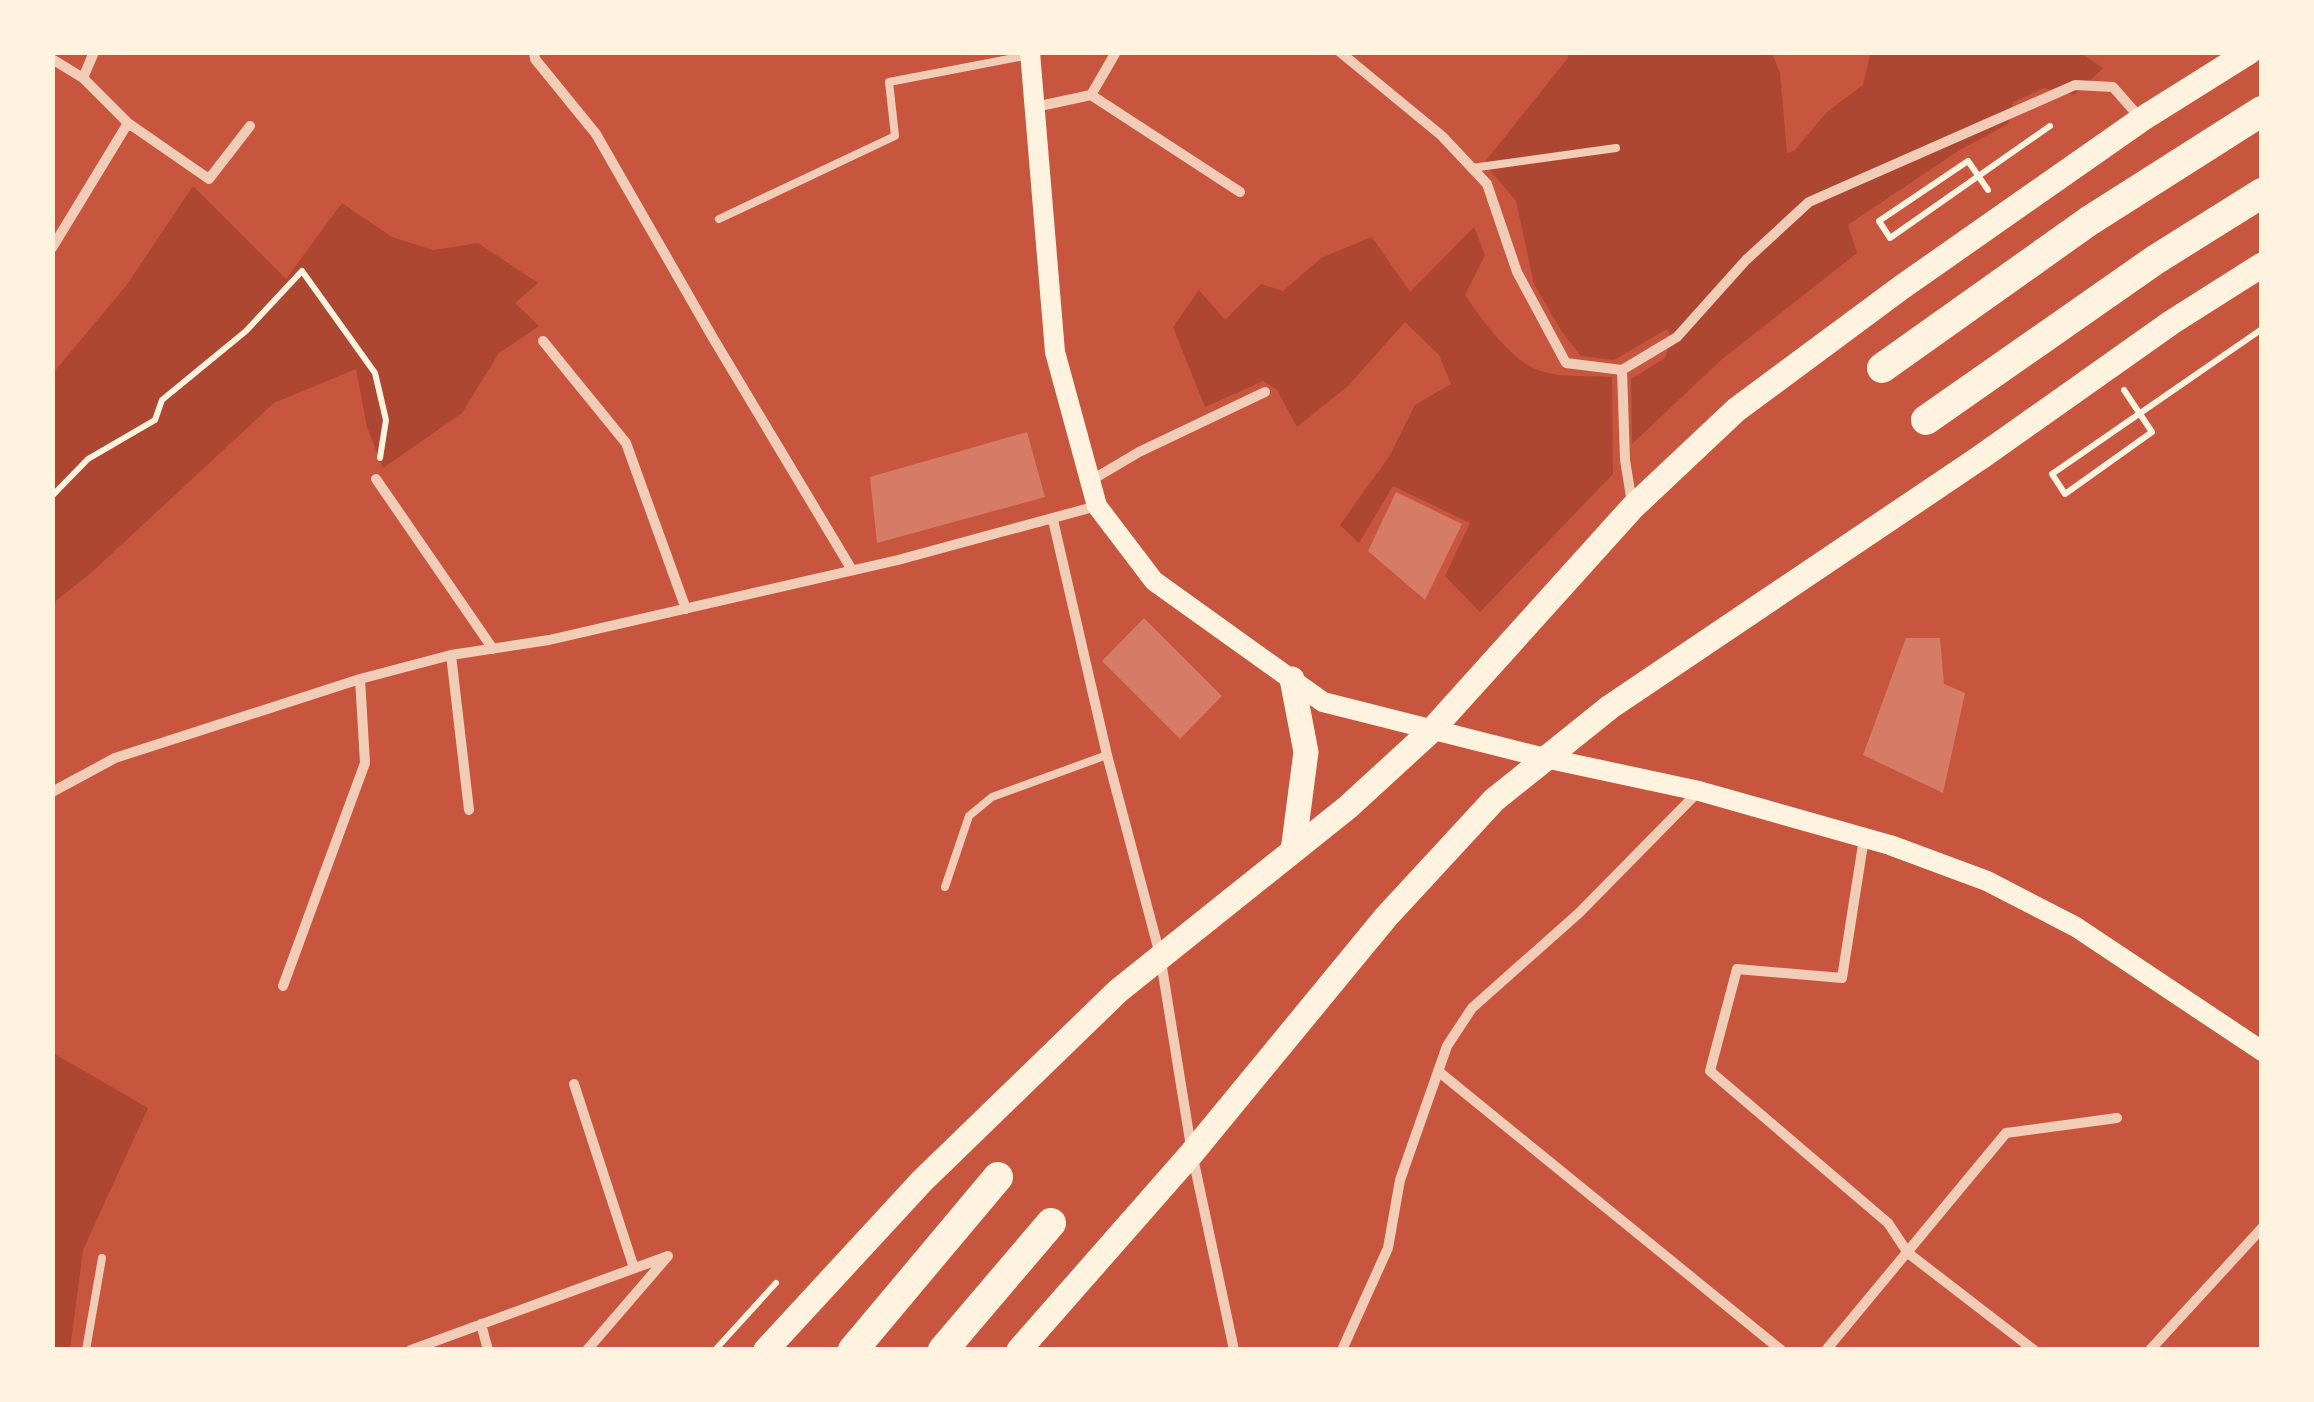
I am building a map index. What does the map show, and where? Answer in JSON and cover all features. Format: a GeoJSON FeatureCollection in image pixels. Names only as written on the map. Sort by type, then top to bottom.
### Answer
{"type":"FeatureCollection","features":[{"type":"Feature","properties":{"kind":"highway"},"geometry":{"type":"LineString","coordinates":[[1882,368],[2088,222],[2262,111]]}},
{"type":"Feature","properties":{"kind":"highway"},"geometry":{"type":"LineString","coordinates":[[1926,420],[2155,260],[2262,193]]}},
{"type":"Feature","properties":{"kind":"highway"},"geometry":{"type":"LineString","coordinates":[[852,1350],[998,1177]]}},
{"type":"Feature","properties":{"kind":"highway"},"geometry":{"type":"LineString","coordinates":[[943,1350],[1052,1223]]}},
{"type":"Feature","properties":{"kind":"main road"},"geometry":{"type":"LineString","coordinates":[[766,1350],[922,1181],[1025,1078],[1160,955],[1348,806],[1432,730],[1632,506],[1736,410],[2142,120],[2248,52]]}},
{"type":"Feature","properties":{"kind":"main road"},"geometry":{"type":"LineString","coordinates":[[1030,54],[1055,352],[1096,506],[1154,581],[1324,702],[1545,758],[1699,791],[1864,838],[1987,880],[2061,920],[2262,1051]]}},
{"type":"Feature","properties":{"kind":"main road"},"geometry":{"type":"LineString","coordinates":[[1019,1350],[1192,1154],[1386,917],[1494,800],[1655,676],[1981,457],[2172,322],[2262,265]]}},
{"type":"Feature","properties":{"kind":"main road"},"geometry":{"type":"LineString","coordinates":[[1292,680],[1306,752],[1293,851]]}},
{"type":"Feature","properties":{"kind":"street"},"geometry":{"type":"LineString","coordinates":[[83,78],[94,52]]}},
{"type":"Feature","properties":{"kind":"street"},"geometry":{"type":"LineString","coordinates":[[534,52],[534,59],[596,134],[852,570]]}},
{"type":"Feature","properties":{"kind":"street"},"geometry":{"type":"LineString","coordinates":[[1091,96],[1116,52]]}},
{"type":"Feature","properties":{"kind":"street"},"geometry":{"type":"LineString","coordinates":[[1340,52],[1442,136],[1488,184],[1516,272],[1566,363],[1622,370],[1677,338],[1746,260],[1808,202],[2075,85],[2113,87],[2142,120]]}},
{"type":"Feature","properties":{"kind":"street"},"geometry":{"type":"LineString","coordinates":[[52,59],[83,78],[128,124],[208,179],[250,126]]}},
{"type":"Feature","properties":{"kind":"street"},"geometry":{"type":"LineString","coordinates":[[1035,108],[1091,96],[1240,192]]}},
{"type":"Feature","properties":{"kind":"street"},"geometry":{"type":"LineString","coordinates":[[52,248],[128,124]]}},
{"type":"Feature","properties":{"kind":"street"},"geometry":{"type":"LineString","coordinates":[[543,341],[626,443],[686,608]]}},
{"type":"Feature","properties":{"kind":"street"},"geometry":{"type":"LineString","coordinates":[[1622,370],[1624,460],[1632,506]]}},
{"type":"Feature","properties":{"kind":"street"},"geometry":{"type":"LineString","coordinates":[[1089,481],[1138,452],[1264,392]]}},
{"type":"Feature","properties":{"kind":"street"},"geometry":{"type":"LineString","coordinates":[[376,479],[493,649]]}},
{"type":"Feature","properties":{"kind":"street"},"geometry":{"type":"LineString","coordinates":[[52,792],[115,758],[360,679],[852,570],[1096,506]]}},
{"type":"Feature","properties":{"kind":"street"},"geometry":{"type":"LineString","coordinates":[[1053,520],[1107,755],[1160,955],[1192,1154],[1234,1350]]}},
{"type":"Feature","properties":{"kind":"street"},"geometry":{"type":"LineString","coordinates":[[451,656],[469,810]]}},
{"type":"Feature","properties":{"kind":"street"},"geometry":{"type":"LineString","coordinates":[[282,986],[365,763],[360,679]]}},
{"type":"Feature","properties":{"kind":"street"},"geometry":{"type":"LineString","coordinates":[[1342,1350],[1388,1248],[1400,1180],[1447,1046],[1472,1008],[1579,913],[1699,791]]}},
{"type":"Feature","properties":{"kind":"street"},"geometry":{"type":"LineString","coordinates":[[1864,838],[1842,978],[1736,968],[1710,1071],[1888,1222],[1908,1253],[2034,1350]]}},
{"type":"Feature","properties":{"kind":"street"},"geometry":{"type":"LineString","coordinates":[[1438,1071],[1780,1350]]}},
{"type":"Feature","properties":{"kind":"street"},"geometry":{"type":"LineString","coordinates":[[574,1084],[634,1268]]}},
{"type":"Feature","properties":{"kind":"street"},"geometry":{"type":"LineString","coordinates":[[1826,1350],[2006,1133],[2117,1118]]}},
{"type":"Feature","properties":{"kind":"street"},"geometry":{"type":"LineString","coordinates":[[2150,1350],[2262,1228]]}},
{"type":"Feature","properties":{"kind":"street"},"geometry":{"type":"LineString","coordinates":[[411,1350],[668,1256],[587,1350]]}},
{"type":"Feature","properties":{"kind":"street"},"geometry":{"type":"LineString","coordinates":[[482,1324],[488,1350]]}},
{"type":"Feature","properties":{"kind":"lane"},"geometry":{"type":"LineString","coordinates":[[719,219],[895,136],[890,82],[1030,54]]}},
{"type":"Feature","properties":{"kind":"lane"},"geometry":{"type":"LineString","coordinates":[[1472,168],[1616,148]]}},
{"type":"Feature","properties":{"kind":"lane"},"geometry":{"type":"LineString","coordinates":[[946,887],[969,816],[992,797],[1107,755]]}},
{"type":"Feature","properties":{"kind":"lane"},"geometry":{"type":"LineString","coordinates":[[86,1350],[102,1258]]}},
{"type":"Feature","properties":{"kind":"path"},"geometry":{"type":"LineString","coordinates":[[1968,162],[1879,221],[1890,238],[2056,122]]}},
{"type":"Feature","properties":{"kind":"path"},"geometry":{"type":"LineString","coordinates":[[52,496],[88,459],[155,420],[162,400],[246,331],[302,271],[375,374],[386,420],[376,479]]}},
{"type":"Feature","properties":{"kind":"path"},"geometry":{"type":"LineString","coordinates":[[2152,432],[2065,494],[2052,474],[2262,329]]}},
{"type":"Feature","properties":{"kind":"path"},"geometry":{"type":"LineString","coordinates":[[716,1350],[776,1283]]}},
{"type":"Feature","properties":{"kind":"shaded area"},"geometry":{"type":"Polygon","coordinates":[[[1568,53],[1772,53],[1780,73],[1787,153],[1794,151],[1827,112],[1863,85],[1870,55],[1874,53],[2081,53],[2103,68],[2074,95],[2044,88],[2013,102],[2008,124],[1958,151],[1848,225],[1857,253],[1721,360],[1632,444],[1631,379],[1665,358],[1671,337],[1667,329],[1614,360],[1581,356],[1534,284],[1516,201],[1484,163],[1568,58],[1568,53]]]}},
{"type":"Feature","properties":{"kind":"shaded area"},"geometry":{"type":"Polygon","coordinates":[[[193,186],[286,279],[342,203],[392,237],[433,250],[478,243],[538,283],[515,303],[539,326],[499,353],[462,413],[383,468],[367,427],[356,369],[274,403],[92,572],[53,603],[53,373],[126,286],[193,186]]]}},
{"type":"Feature","properties":{"kind":"shaded area"},"geometry":{"type":"Polygon","coordinates":[[[1474,227],[1485,255],[1465,295],[1503,344],[1540,371],[1612,377],[1613,474],[1480,612],[1445,576],[1470,523],[1393,486],[1359,543],[1340,525],[1390,455],[1415,405],[1451,384],[1439,355],[1405,322],[1348,386],[1297,427],[1277,390],[1263,381],[1205,407],[1173,327],[1199,290],[1225,320],[1261,284],[1283,291],[1321,258],[1372,237],[1410,292],[1474,227]]]}},
{"type":"Feature","properties":{"kind":"shaded area"},"geometry":{"type":"Polygon","coordinates":[[[53,1053],[148,1108],[83,1250],[70,1349],[53,1349],[53,1053]]]}},
{"type":"Feature","properties":{"kind":"building"},"geometry":{"type":"Polygon","coordinates":[[[1027,432],[1045,497],[877,543],[870,477],[1027,432]]]}},
{"type":"Feature","properties":{"kind":"building"},"geometry":{"type":"Polygon","coordinates":[[[1396,492],[1462,524],[1425,600],[1368,551],[1396,492]]]}},
{"type":"Feature","properties":{"kind":"building"},"geometry":{"type":"Polygon","coordinates":[[[1144,618],[1222,696],[1180,739],[1102,661],[1144,618]]]}},
{"type":"Feature","properties":{"kind":"building"},"geometry":{"type":"Polygon","coordinates":[[[1906,638],[1940,638],[1944,684],[1965,693],[1943,793],[1863,755],[1906,638]]]}}]}
